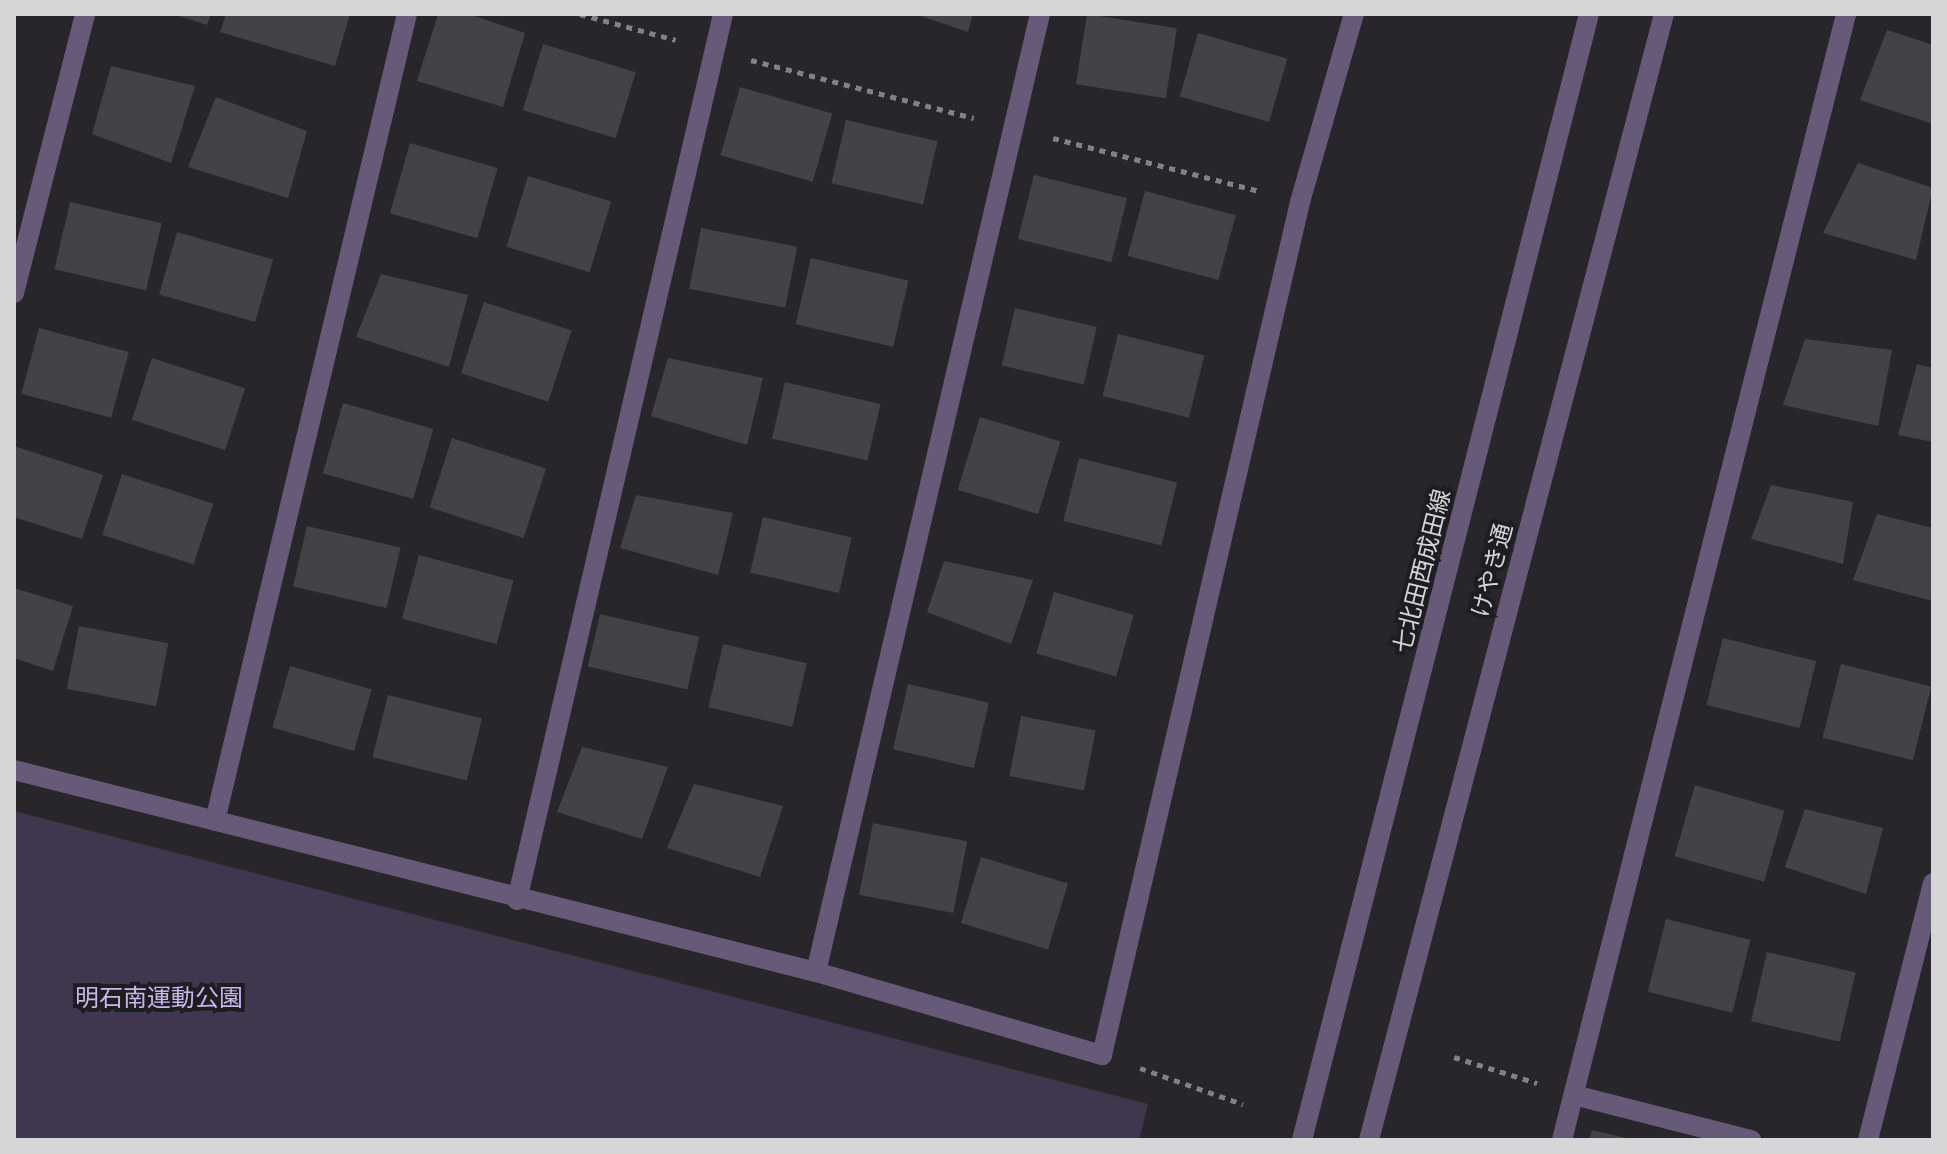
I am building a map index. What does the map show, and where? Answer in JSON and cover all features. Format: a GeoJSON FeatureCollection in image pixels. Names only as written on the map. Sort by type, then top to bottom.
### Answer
{"type":"FeatureCollection","features":[{"type":"Feature","properties":{"kind":"street"},"geometry":{"type":"LineString","coordinates":[[14,293],[85,14]]}},
{"type":"Feature","properties":{"kind":"street"},"geometry":{"type":"LineString","coordinates":[[215,821],[407,14]]}},
{"type":"Feature","properties":{"kind":"street"},"geometry":{"type":"LineString","coordinates":[[517,900],[723,14]]}},
{"type":"Feature","properties":{"kind":"street"},"geometry":{"type":"LineString","coordinates":[[816,972],[1011,127],[1040,14]]}},
{"type":"Feature","properties":{"kind":"street"},"geometry":{"type":"LineString","coordinates":[[14,770],[517,900],[816,972],[1102,1055],[1300,202],[1354,14]]}},
{"type":"Feature","properties":{"kind":"street","name":"七北田西成田線"},"geometry":{"type":"LineString","coordinates":[[1302,1140],[1589,14]]}},
{"type":"Feature","properties":{"kind":"street","name":"けやき通"},"geometry":{"type":"LineString","coordinates":[[1369,1140],[1664,14]]}},
{"type":"Feature","properties":{"kind":"street"},"geometry":{"type":"LineString","coordinates":[[1562,1140],[1846,14]]}},
{"type":"Feature","properties":{"kind":"street"},"geometry":{"type":"LineString","coordinates":[[1868,1140],[1933,883]]}},
{"type":"Feature","properties":{"kind":"street"},"geometry":{"type":"LineString","coordinates":[[1574,1095],[1751,1140]]}},
{"type":"Feature","properties":{"kind":"path"},"geometry":{"type":"LineString","coordinates":[[580,14],[1300,202]]}},
{"type":"Feature","properties":{"kind":"path"},"geometry":{"type":"LineString","coordinates":[[1102,1055],[1243,1104]]}},
{"type":"Feature","properties":{"kind":"path"},"geometry":{"type":"LineString","coordinates":[[1454,1057],[1574,1095]]}},
{"type":"Feature","properties":{"kind":"green space","name":"明石南運動公園"},"geometry":{"type":"Polygon","coordinates":[[[14,811],[1148,1104],[1139,1140],[14,1140],[14,811]]]}},
{"type":"Feature","properties":{"kind":"building"},"geometry":{"type":"Polygon","coordinates":[[[173,14],[211,14],[207,25],[173,14]]]}},
{"type":"Feature","properties":{"kind":"building"},"geometry":{"type":"Polygon","coordinates":[[[226,14],[350,14],[335,66],[220,32],[226,14]]]}},
{"type":"Feature","properties":{"kind":"building"},"geometry":{"type":"Polygon","coordinates":[[[438,14],[469,14],[525,33],[503,107],[417,81],[438,14]]]}},
{"type":"Feature","properties":{"kind":"building"},"geometry":{"type":"Polygon","coordinates":[[[915,14],[973,14],[968,32],[915,14]]]}},
{"type":"Feature","properties":{"kind":"building"},"geometry":{"type":"Polygon","coordinates":[[[1087,14],[1177,28],[1166,98],[1076,84],[1087,14]]]}},
{"type":"Feature","properties":{"kind":"building"},"geometry":{"type":"Polygon","coordinates":[[[1887,30],[1933,45],[1933,124],[1860,100],[1887,30]]]}},
{"type":"Feature","properties":{"kind":"building"},"geometry":{"type":"Polygon","coordinates":[[[1198,33],[1287,59],[1269,122],[1180,96],[1198,33]]]}},
{"type":"Feature","properties":{"kind":"building"},"geometry":{"type":"Polygon","coordinates":[[[543,44],[636,72],[616,138],[523,110],[543,44]]]}},
{"type":"Feature","properties":{"kind":"building"},"geometry":{"type":"Polygon","coordinates":[[[111,66],[195,86],[171,163],[92,134],[111,66]]]}},
{"type":"Feature","properties":{"kind":"building"},"geometry":{"type":"Polygon","coordinates":[[[740,87],[832,113],[813,182],[720,155],[740,87]]]}},
{"type":"Feature","properties":{"kind":"building"},"geometry":{"type":"Polygon","coordinates":[[[216,97],[307,131],[288,198],[188,167],[216,97]]]}},
{"type":"Feature","properties":{"kind":"building"},"geometry":{"type":"Polygon","coordinates":[[[846,120],[938,141],[923,204],[831,183],[846,120]]]}},
{"type":"Feature","properties":{"kind":"building"},"geometry":{"type":"Polygon","coordinates":[[[410,143],[497,168],[477,238],[390,213],[410,143]]]}},
{"type":"Feature","properties":{"kind":"building"},"geometry":{"type":"Polygon","coordinates":[[[1858,163],[1933,188],[1916,260],[1823,233],[1858,163]]]}},
{"type":"Feature","properties":{"kind":"building"},"geometry":{"type":"Polygon","coordinates":[[[1034,175],[1127,198],[1111,262],[1018,239],[1034,175]]]}},
{"type":"Feature","properties":{"kind":"building"},"geometry":{"type":"Polygon","coordinates":[[[528,176],[611,201],[590,272],[506,247],[528,176]]]}},
{"type":"Feature","properties":{"kind":"building"},"geometry":{"type":"Polygon","coordinates":[[[1145,191],[1236,215],[1218,280],[1128,256],[1145,191]]]}},
{"type":"Feature","properties":{"kind":"building"},"geometry":{"type":"Polygon","coordinates":[[[70,202],[162,223],[146,290],[54,269],[70,202]]]}},
{"type":"Feature","properties":{"kind":"building"},"geometry":{"type":"Polygon","coordinates":[[[701,228],[797,247],[785,308],[689,289],[701,228]]]}},
{"type":"Feature","properties":{"kind":"building"},"geometry":{"type":"Polygon","coordinates":[[[177,232],[273,260],[255,322],[159,294],[177,232]]]}},
{"type":"Feature","properties":{"kind":"building"},"geometry":{"type":"Polygon","coordinates":[[[811,258],[908,280],[893,347],[796,324],[811,258]]]}},
{"type":"Feature","properties":{"kind":"building"},"geometry":{"type":"Polygon","coordinates":[[[381,274],[468,295],[449,367],[356,337],[381,274]]]}},
{"type":"Feature","properties":{"kind":"building"},"geometry":{"type":"Polygon","coordinates":[[[484,302],[571,330],[548,402],[461,373],[484,302]]]}},
{"type":"Feature","properties":{"kind":"building"},"geometry":{"type":"Polygon","coordinates":[[[1015,308],[1097,327],[1084,384],[1002,365],[1015,308]]]}},
{"type":"Feature","properties":{"kind":"building"},"geometry":{"type":"Polygon","coordinates":[[[39,328],[129,352],[111,418],[21,394],[39,328]]]}},
{"type":"Feature","properties":{"kind":"building"},"geometry":{"type":"Polygon","coordinates":[[[1118,334],[1204,356],[1189,418],[1103,396],[1118,334]]]}},
{"type":"Feature","properties":{"kind":"building"},"geometry":{"type":"Polygon","coordinates":[[[1805,339],[1892,350],[1878,426],[1783,405],[1805,339]]]}},
{"type":"Feature","properties":{"kind":"building"},"geometry":{"type":"Polygon","coordinates":[[[152,358],[245,388],[225,450],[132,420],[152,358]]]}},
{"type":"Feature","properties":{"kind":"building"},"geometry":{"type":"Polygon","coordinates":[[[668,358],[763,378],[747,445],[651,416],[668,358]]]}},
{"type":"Feature","properties":{"kind":"building"},"geometry":{"type":"Polygon","coordinates":[[[1917,364],[1933,368],[1933,442],[1898,435],[1917,364]]]}},
{"type":"Feature","properties":{"kind":"building"},"geometry":{"type":"Polygon","coordinates":[[[785,382],[880,404],[867,461],[772,439],[785,382]]]}},
{"type":"Feature","properties":{"kind":"building"},"geometry":{"type":"Polygon","coordinates":[[[343,403],[433,429],[413,499],[323,473],[343,403]]]}},
{"type":"Feature","properties":{"kind":"building"},"geometry":{"type":"Polygon","coordinates":[[[980,417],[1060,442],[1038,514],[958,490],[980,417]]]}},
{"type":"Feature","properties":{"kind":"building"},"geometry":{"type":"Polygon","coordinates":[[[452,438],[546,469],[524,538],[429,507],[452,438]]]}},
{"type":"Feature","properties":{"kind":"building"},"geometry":{"type":"Polygon","coordinates":[[[14,446],[103,475],[82,539],[14,517],[14,446]]]}},
{"type":"Feature","properties":{"kind":"building"},"geometry":{"type":"Polygon","coordinates":[[[1079,458],[1177,482],[1161,546],[1063,521],[1079,458]]]}},
{"type":"Feature","properties":{"kind":"building"},"geometry":{"type":"Polygon","coordinates":[[[122,474],[213,504],[194,565],[102,535],[122,474]]]}},
{"type":"Feature","properties":{"kind":"building"},"geometry":{"type":"Polygon","coordinates":[[[1771,485],[1853,502],[1843,564],[1751,539],[1771,485]]]}},
{"type":"Feature","properties":{"kind":"building"},"geometry":{"type":"Polygon","coordinates":[[[636,495],[733,513],[718,575],[620,548],[636,495]]]}},
{"type":"Feature","properties":{"kind":"building"},"geometry":{"type":"Polygon","coordinates":[[[1877,514],[1933,528],[1933,601],[1853,580],[1877,514]]]}},
{"type":"Feature","properties":{"kind":"building"},"geometry":{"type":"Polygon","coordinates":[[[763,517],[852,537],[839,593],[750,573],[763,517]]]}},
{"type":"Feature","properties":{"kind":"building"},"geometry":{"type":"Polygon","coordinates":[[[307,526],[401,548],[387,608],[293,586],[307,526]]]}},
{"type":"Feature","properties":{"kind":"building"},"geometry":{"type":"Polygon","coordinates":[[[419,555],[514,580],[497,644],[402,619],[419,555]]]}},
{"type":"Feature","properties":{"kind":"building"},"geometry":{"type":"Polygon","coordinates":[[[944,561],[1033,580],[1011,644],[927,612],[944,561]]]}},
{"type":"Feature","properties":{"kind":"building"},"geometry":{"type":"Polygon","coordinates":[[[14,588],[73,606],[53,671],[14,658],[14,588]]]}},
{"type":"Feature","properties":{"kind":"building"},"geometry":{"type":"Polygon","coordinates":[[[1054,592],[1134,615],[1116,676],[1036,654],[1054,592]]]}},
{"type":"Feature","properties":{"kind":"building"},"geometry":{"type":"Polygon","coordinates":[[[600,614],[699,637],[687,690],[588,667],[600,614]]]}},
{"type":"Feature","properties":{"kind":"building"},"geometry":{"type":"Polygon","coordinates":[[[79,626],[168,643],[156,706],[67,689],[79,626]]]}},
{"type":"Feature","properties":{"kind":"building"},"geometry":{"type":"Polygon","coordinates":[[[1723,638],[1816,661],[1799,728],[1706,705],[1723,638]]]}},
{"type":"Feature","properties":{"kind":"building"},"geometry":{"type":"Polygon","coordinates":[[[723,644],[807,663],[792,727],[708,707],[723,644]]]}},
{"type":"Feature","properties":{"kind":"building"},"geometry":{"type":"Polygon","coordinates":[[[1841,664],[1931,686],[1913,760],[1823,738],[1841,664]]]}},
{"type":"Feature","properties":{"kind":"building"},"geometry":{"type":"Polygon","coordinates":[[[290,666],[372,689],[354,751],[272,728],[290,666]]]}},
{"type":"Feature","properties":{"kind":"building"},"geometry":{"type":"Polygon","coordinates":[[[908,684],[989,703],[974,768],[893,749],[908,684]]]}},
{"type":"Feature","properties":{"kind":"building"},"geometry":{"type":"Polygon","coordinates":[[[388,695],[482,718],[467,781],[373,757],[388,695]]]}},
{"type":"Feature","properties":{"kind":"building"},"geometry":{"type":"Polygon","coordinates":[[[1021,716],[1096,731],[1084,790],[1009,776],[1021,716]]]}},
{"type":"Feature","properties":{"kind":"building"},"geometry":{"type":"Polygon","coordinates":[[[582,747],[668,767],[642,839],[557,812],[582,747]]]}},
{"type":"Feature","properties":{"kind":"building"},"geometry":{"type":"Polygon","coordinates":[[[694,784],[783,806],[760,877],[667,848],[694,784]]]}},
{"type":"Feature","properties":{"kind":"building"},"geometry":{"type":"Polygon","coordinates":[[[1695,785],[1784,811],[1764,882],[1675,856],[1695,785]]]}},
{"type":"Feature","properties":{"kind":"building"},"geometry":{"type":"Polygon","coordinates":[[[1805,809],[1883,828],[1866,894],[1785,867],[1805,809]]]}},
{"type":"Feature","properties":{"kind":"building"},"geometry":{"type":"Polygon","coordinates":[[[873,823],[967,841],[953,913],[859,895],[873,823]]]}},
{"type":"Feature","properties":{"kind":"building"},"geometry":{"type":"Polygon","coordinates":[[[981,857],[1068,884],[1048,950],[961,923],[981,857]]]}},
{"type":"Feature","properties":{"kind":"building"},"geometry":{"type":"Polygon","coordinates":[[[1666,919],[1750,940],[1732,1013],[1648,992],[1666,919]]]}},
{"type":"Feature","properties":{"kind":"building"},"geometry":{"type":"Polygon","coordinates":[[[1767,952],[1856,972],[1840,1042],[1751,1021],[1767,952]]]}},
{"type":"Feature","properties":{"kind":"building"},"geometry":{"type":"Polygon","coordinates":[[[1592,1130],[1631,1139],[1631,1140],[1589,1140],[1592,1130]]]}}]}
